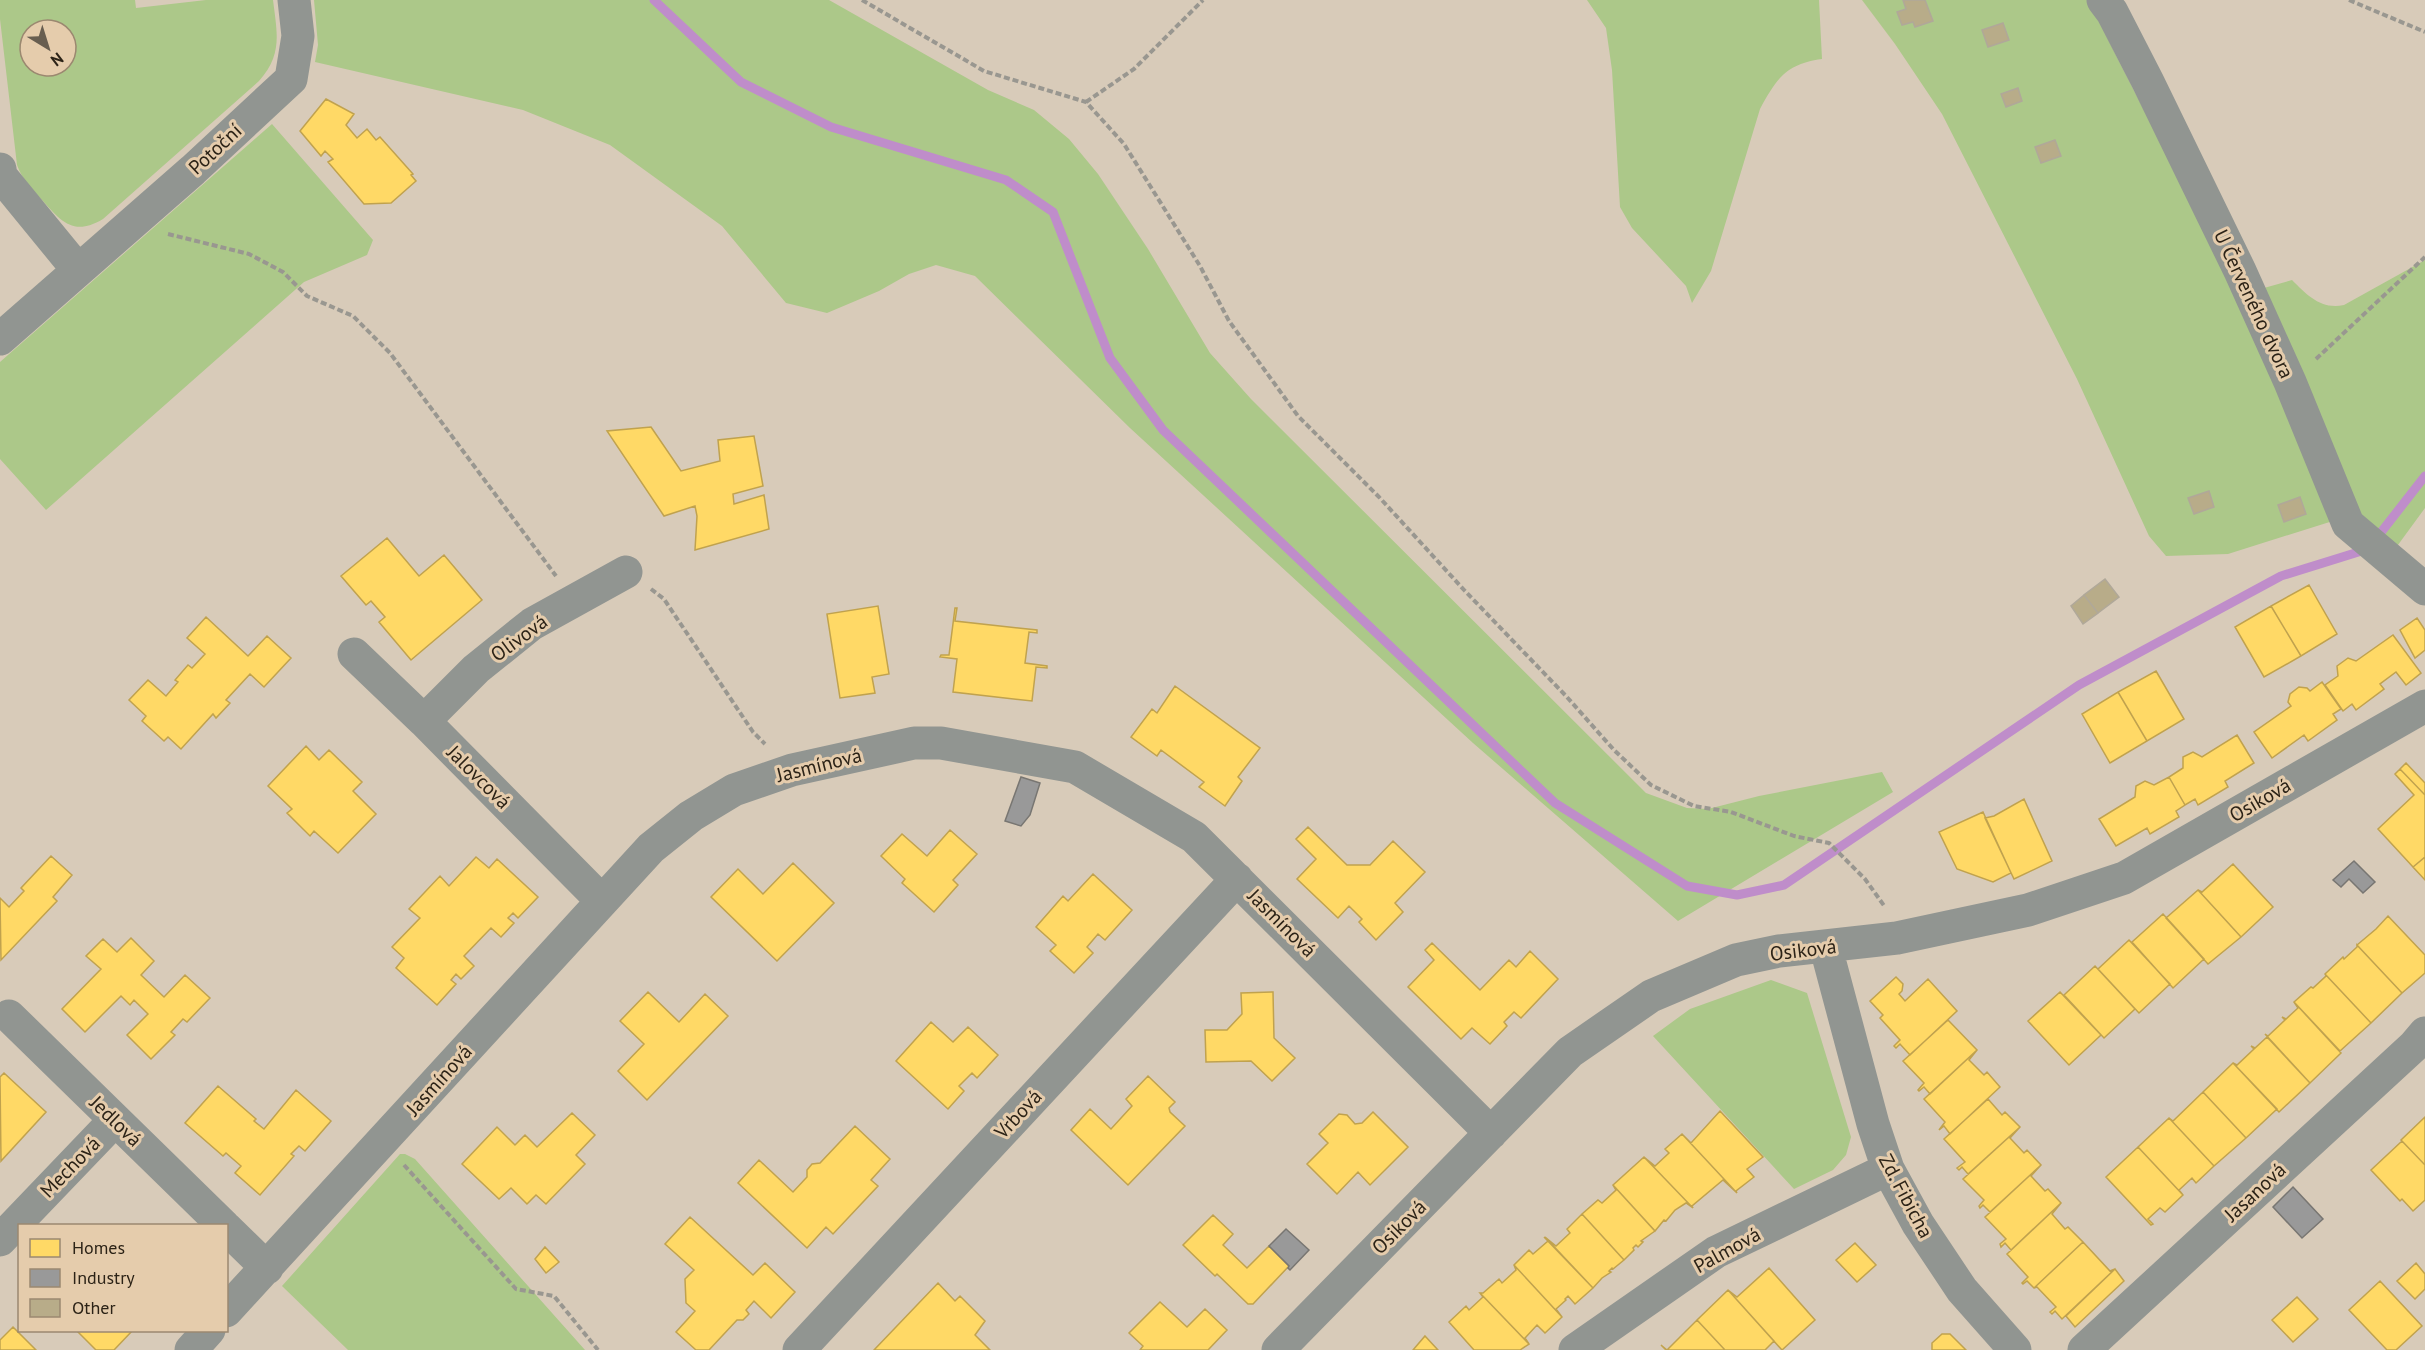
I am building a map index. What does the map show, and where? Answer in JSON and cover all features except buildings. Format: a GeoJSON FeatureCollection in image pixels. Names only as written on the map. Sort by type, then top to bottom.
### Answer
{"type":"FeatureCollection","features":[{"type":"Feature","properties":{"kind":"street","name":"Potoční"},"geometry":{"type":"LineString","coordinates":[[0,339],[131,225],[291,79],[298,36],[294,0]]}},
{"type":"Feature","properties":{"kind":"street","name":"U Červeného dvora"},"geometry":{"type":"LineString","coordinates":[[2103,0],[2112,12],[2148,81],[2240,271],[2290,382],[2348,524],[2425,589]]}},
{"type":"Feature","properties":{"kind":"street"},"geometry":{"type":"LineString","coordinates":[[0,169],[1,176],[78,270]]}},
{"type":"Feature","properties":{"kind":"street","name":"Olivová"},"geometry":{"type":"LineString","coordinates":[[424,721],[485,662],[532,624],[626,572]]}},
{"type":"Feature","properties":{"kind":"street","name":"Jalovcová"},"geometry":{"type":"LineString","coordinates":[[354,654],[424,721],[602,901]]}},
{"type":"Feature","properties":{"kind":"street","name":"Osiková"},"geometry":{"type":"LineString","coordinates":[[1278,1350],[1570,1052],[1651,996],[1736,960],[1779,951],[1826,948],[1897,938],[2028,910],[2124,878],[2425,706]]}},
{"type":"Feature","properties":{"kind":"street","name":"Jasmínová"},"geometry":{"type":"LineString","coordinates":[[228,1309],[651,848],[691,816],[734,790],[792,770],[914,742],[941,743],[1075,767],[1194,837],[1491,1133]]}},
{"type":"Feature","properties":{"kind":"street","name":"Vrbová"},"geometry":{"type":"LineString","coordinates":[[799,1350],[1237,879]]}},
{"type":"Feature","properties":{"kind":"street","name":"Zd. Fibicha"},"geometry":{"type":"LineString","coordinates":[[1826,948],[1873,1124],[1888,1169],[1918,1224],[1962,1290],[2015,1350]]}},
{"type":"Feature","properties":{"kind":"street","name":"Jedlová"},"geometry":{"type":"LineString","coordinates":[[9,1016],[222,1224]]}},
{"type":"Feature","properties":{"kind":"street","name":"Jasanová"},"geometry":{"type":"LineString","coordinates":[[2084,1350],[2414,1046],[2425,1033]]}},
{"type":"Feature","properties":{"kind":"street","name":"Mechová"},"geometry":{"type":"LineString","coordinates":[[0,1240],[115,1120]]}},
{"type":"Feature","properties":{"kind":"street","name":"Palmová"},"geometry":{"type":"LineString","coordinates":[[1575,1350],[1716,1252],[1888,1169]]}},
{"type":"Feature","properties":{"kind":"street","name":"Jedlová"},"geometry":{"type":"LineString","coordinates":[[228,1230],[267,1268]]}},
{"type":"Feature","properties":{"kind":"street"},"geometry":{"type":"LineString","coordinates":[[191,1350],[207,1332]]}},
{"type":"Feature","properties":{"kind":"path"},"geometry":{"type":"LineString","coordinates":[[862,0],[984,71],[1086,102],[1124,144],[1200,266],[1229,321],[1298,416],[1379,497],[1614,750],[1651,785],[1694,806],[1731,812],[1794,836],[1830,843],[1880,897]]}},
{"type":"Feature","properties":{"kind":"path"},"geometry":{"type":"LineString","coordinates":[[1086,102],[1134,69],[1203,0]]}},
{"type":"Feature","properties":{"kind":"path"},"geometry":{"type":"LineString","coordinates":[[2349,0],[2425,32]]}},
{"type":"Feature","properties":{"kind":"path"},"geometry":{"type":"LineString","coordinates":[[131,225],[249,254],[283,272],[307,296],[353,316],[390,353],[574,601]]}},
{"type":"Feature","properties":{"kind":"path"},"geometry":{"type":"LineString","coordinates":[[2290,382],[2425,257]]}},
{"type":"Feature","properties":{"kind":"path"},"geometry":{"type":"LineString","coordinates":[[626,572],[664,599],[753,732],[792,770]]}},
{"type":"Feature","properties":{"kind":"path"},"geometry":{"type":"LineString","coordinates":[[382,1141],[516,1289],[554,1296],[598,1350]]}},
{"type":"Feature","properties":{"kind":"green space"},"geometry":{"type":"Polygon","coordinates":[[[0,0],[135,0],[136,8],[206,0],[273,0],[277,33],[275,52],[267,71],[259,81],[103,219],[83,227],[61,220],[27,183],[17,165],[0,19],[0,0]]]}},
{"type":"Feature","properties":{"kind":"green space"},"geometry":{"type":"Polygon","coordinates":[[[314,0],[829,0],[988,90],[1034,110],[1069,139],[1098,174],[1148,249],[1210,353],[1251,399],[1646,793],[1687,808],[1708,809],[1759,796],[1882,772],[1893,792],[1678,921],[1473,743],[1130,428],[975,276],[936,265],[909,274],[879,291],[827,313],[786,303],[722,226],[610,145],[523,110],[315,62],[318,45],[314,0]]]}},
{"type":"Feature","properties":{"kind":"green space"},"geometry":{"type":"Polygon","coordinates":[[[1587,0],[1819,0],[1822,59],[1810,61],[1784,74],[1760,109],[1711,271],[1692,303],[1686,286],[1632,228],[1620,207],[1612,70],[1606,28],[1587,0]]]}},
{"type":"Feature","properties":{"kind":"green space"},"geometry":{"type":"Polygon","coordinates":[[[1862,0],[2088,0],[2250,319],[2336,520],[2228,554],[2166,556],[2149,536],[2077,379],[1942,114],[1862,0]]]}},
{"type":"Feature","properties":{"kind":"green space"},"geometry":{"type":"Polygon","coordinates":[[[272,124],[373,240],[367,255],[304,282],[46,510],[0,459],[0,362],[272,124]]]}},
{"type":"Feature","properties":{"kind":"green space"},"geometry":{"type":"Polygon","coordinates":[[[2425,260],[2425,508],[2395,549],[2362,523],[2264,288],[2292,280],[2309,296],[2321,303],[2344,305],[2425,260]]]}},
{"type":"Feature","properties":{"kind":"green space"},"geometry":{"type":"Polygon","coordinates":[[[1771,980],[1807,993],[1851,1137],[1846,1155],[1833,1170],[1794,1189],[1653,1036],[1690,1009],[1771,980]]]}},
{"type":"Feature","properties":{"kind":"green space"},"geometry":{"type":"Polygon","coordinates":[[[400,1154],[415,1159],[585,1350],[348,1350],[282,1286],[400,1154]]]}},
{"type":"Feature","properties":{"kind":"waterway"},"geometry":{"type":"LineString","coordinates":[[654,0],[741,82],[831,127],[1006,180],[1053,212],[1110,358],[1163,430],[1555,803],[1687,886],[1737,895],[1784,885],[2079,685],[2281,576],[2368,549],[2425,476]]}}]}
